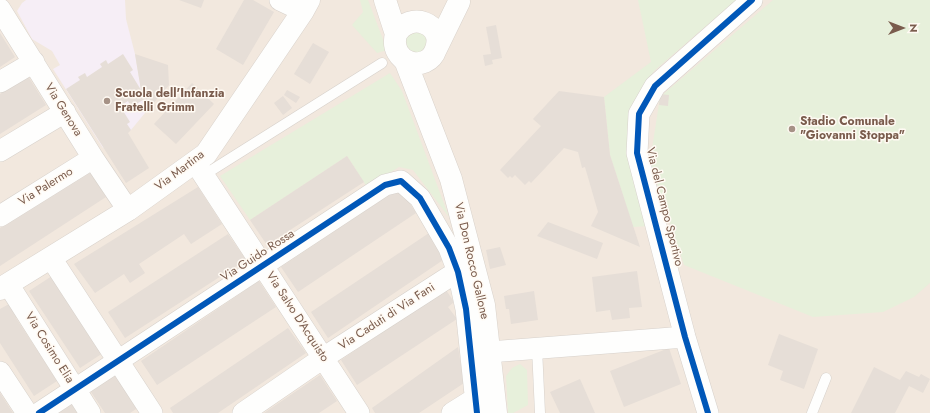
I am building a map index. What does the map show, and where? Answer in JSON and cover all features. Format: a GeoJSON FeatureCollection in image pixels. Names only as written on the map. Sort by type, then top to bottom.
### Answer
{"type":"FeatureCollection","features":[{"type":"Feature","properties":{"kind":"main road"},"geometry":{"type":"LineString","coordinates":[[385,0],[396,34],[395,39],[397,51],[405,60],[417,64],[429,59],[435,52],[460,1]]}},
{"type":"Feature","properties":{"kind":"main road"},"geometry":{"type":"LineString","coordinates":[[398,0],[418,21],[428,24],[436,35],[435,52],[429,76],[426,114]]}},
{"type":"Feature","properties":{"kind":"main road"},"geometry":{"type":"LineString","coordinates":[[396,34],[403,25],[418,21],[460,1]]}},
{"type":"Feature","properties":{"kind":"main road","name":"Via Martina"},"geometry":{"type":"LineString","coordinates":[[4,287],[128,210],[200,169],[206,154],[306,6]]}},
{"type":"Feature","properties":{"kind":"main road","name":"Via Don Rocco Gallone"},"geometry":{"type":"LineString","coordinates":[[405,60],[451,179],[465,267],[484,306],[496,413]]}},
{"type":"Feature","properties":{"kind":"street"},"geometry":{"type":"LineString","coordinates":[[280,0],[306,6]]}},
{"type":"Feature","properties":{"kind":"street","name":"Via del Campo Sportivo"},"geometry":{"type":"LineString","coordinates":[[708,413],[685,337],[637,153],[639,114],[655,86],[752,0]]}},
{"type":"Feature","properties":{"kind":"street","name":"Via Genova"},"geometry":{"type":"LineString","coordinates":[[0,9],[93,158],[128,210]]}},
{"type":"Feature","properties":{"kind":"street"},"geometry":{"type":"LineString","coordinates":[[0,82],[34,62]]}},
{"type":"Feature","properties":{"kind":"street"},"geometry":{"type":"LineString","coordinates":[[0,152],[65,112]]}},
{"type":"Feature","properties":{"kind":"street","name":"Via Palermo"},"geometry":{"type":"LineString","coordinates":[[0,216],[93,158]]}},
{"type":"Feature","properties":{"kind":"street","name":"Via Salvo D'Acquisto"},"geometry":{"type":"LineString","coordinates":[[200,169],[359,413]]}},
{"type":"Feature","properties":{"kind":"street","name":"Via Guido Rossa"},"geometry":{"type":"LineString","coordinates":[[39,413],[119,362],[386,185],[401,181],[420,198],[449,248],[465,267]]}},
{"type":"Feature","properties":{"kind":"street"},"geometry":{"type":"LineString","coordinates":[[51,258],[152,413]]}},
{"type":"Feature","properties":{"kind":"street"},"geometry":{"type":"LineString","coordinates":[[452,413],[476,405],[466,309],[465,267]]}},
{"type":"Feature","properties":{"kind":"street","name":"Via Caduti di Via Fani"},"geometry":{"type":"LineString","coordinates":[[243,413],[323,358],[465,267]]}},
{"type":"Feature","properties":{"kind":"street","name":"Via Cosimo Elia"},"geometry":{"type":"LineString","coordinates":[[4,287],[76,390],[90,413]]}},
{"type":"Feature","properties":{"kind":"street"},"geometry":{"type":"LineString","coordinates":[[489,352],[685,337]]}},
{"type":"Feature","properties":{"kind":"street"},"geometry":{"type":"LineString","coordinates":[[0,372],[26,413]]}},
{"type":"Feature","properties":{"kind":"lane"},"geometry":{"type":"LineString","coordinates":[[200,169],[382,63]]}},
{"type":"Feature","properties":{"kind":"lane"},"geometry":{"type":"LineString","coordinates":[[537,348],[540,413]]}},
{"type":"Feature","properties":{"kind":"lane"},"geometry":{"type":"LineString","coordinates":[[812,413],[826,378]]}},
{"type":"Feature","properties":{"kind":"shaded area"},"geometry":{"type":"Polygon","coordinates":[[[0,0],[930,0],[930,413],[0,413],[0,0]]]}},
{"type":"Feature","properties":{"kind":"shaded area"},"geometry":{"type":"Polygon","coordinates":[[[26,0],[125,0],[126,19],[135,54],[145,113],[131,130],[103,148],[53,69],[60,65],[52,51],[32,39],[17,11],[26,0]]]}},
{"type":"Feature","properties":{"kind":"green space"},"geometry":{"type":"Polygon","coordinates":[[[360,0],[368,0],[387,50],[377,53],[352,25],[363,12],[360,0]]]}},
{"type":"Feature","properties":{"kind":"green space"},"geometry":{"type":"Polygon","coordinates":[[[638,0],[736,0],[654,71],[638,96],[649,226],[633,227],[610,155],[604,97],[651,62],[638,0]]]}},
{"type":"Feature","properties":{"kind":"green space","name":"Stadio Comunale \"Giovanni Stoppa\""},"geometry":{"type":"Polygon","coordinates":[[[773,0],[930,0],[930,283],[914,297],[883,312],[813,317],[684,265],[650,162],[660,97],[773,0]]]}},
{"type":"Feature","properties":{"kind":"green space"},"geometry":{"type":"Polygon","coordinates":[[[422,29],[431,45],[413,57],[402,39],[422,29]]]}},
{"type":"Feature","properties":{"kind":"green space"},"geometry":{"type":"Polygon","coordinates":[[[390,73],[402,91],[449,217],[413,170],[399,167],[367,187],[347,156],[250,220],[220,176],[390,73]]]}},
{"type":"Feature","properties":{"kind":"green space"},"geometry":{"type":"Polygon","coordinates":[[[520,364],[527,370],[528,405],[513,413],[508,413],[506,376],[512,368],[520,364]]]}},
{"type":"Feature","properties":{"kind":"building"},"geometry":{"type":"Polygon","coordinates":[[[179,0],[204,0],[201,8],[179,0]]]}},
{"type":"Feature","properties":{"kind":"building"},"geometry":{"type":"Polygon","coordinates":[[[244,0],[253,0],[274,12],[243,65],[216,49],[244,0]]]}},
{"type":"Feature","properties":{"kind":"building"},"geometry":{"type":"Polygon","coordinates":[[[496,25],[502,58],[492,60],[493,64],[485,66],[483,55],[491,54],[486,27],[496,25]]]}},
{"type":"Feature","properties":{"kind":"building"},"geometry":{"type":"Polygon","coordinates":[[[0,33],[15,57],[0,67],[0,33]]]}},
{"type":"Feature","properties":{"kind":"building"},"geometry":{"type":"Polygon","coordinates":[[[313,43],[329,52],[310,84],[294,74],[313,43]]]}},
{"type":"Feature","properties":{"kind":"building","name":"Scuola dell'Infanzia Fratelli Grimm"},"geometry":{"type":"Polygon","coordinates":[[[123,54],[133,70],[130,72],[141,90],[135,54],[168,65],[169,85],[145,113],[143,100],[131,107],[128,101],[120,106],[130,122],[127,124],[131,130],[128,133],[149,168],[126,183],[66,89],[80,80],[78,77],[85,73],[87,77],[102,67],[100,64],[106,60],[108,64],[123,54]]]}},
{"type":"Feature","properties":{"kind":"building"},"geometry":{"type":"Polygon","coordinates":[[[28,76],[46,105],[0,134],[0,94],[28,76]]]}},
{"type":"Feature","properties":{"kind":"building"},"geometry":{"type":"Polygon","coordinates":[[[192,83],[214,104],[176,144],[154,124],[192,83]]]}},
{"type":"Feature","properties":{"kind":"building"},"geometry":{"type":"Polygon","coordinates":[[[287,90],[300,97],[296,103],[284,95],[287,90]]]}},
{"type":"Feature","properties":{"kind":"building"},"geometry":{"type":"Polygon","coordinates":[[[559,91],[604,97],[610,155],[640,247],[591,226],[598,212],[585,167],[582,168],[578,152],[564,148],[531,183],[529,181],[525,185],[515,175],[512,178],[510,176],[508,178],[500,170],[541,126],[533,119],[559,91]]]}},
{"type":"Feature","properties":{"kind":"building"},"geometry":{"type":"Polygon","coordinates":[[[660,94],[669,95],[668,106],[659,105],[660,94]]]}},
{"type":"Feature","properties":{"kind":"building"},"geometry":{"type":"Polygon","coordinates":[[[283,96],[292,108],[283,115],[274,103],[283,96]]]}},
{"type":"Feature","properties":{"kind":"building"},"geometry":{"type":"Polygon","coordinates":[[[347,156],[364,182],[267,245],[250,220],[347,156]]]}},
{"type":"Feature","properties":{"kind":"building"},"geometry":{"type":"Polygon","coordinates":[[[89,171],[106,197],[0,266],[0,228],[89,171]]]}},
{"type":"Feature","properties":{"kind":"building"},"geometry":{"type":"Polygon","coordinates":[[[198,187],[222,224],[191,244],[184,234],[139,264],[145,273],[130,283],[124,274],[95,293],[74,264],[198,187]]]}},
{"type":"Feature","properties":{"kind":"building"},"geometry":{"type":"Polygon","coordinates":[[[400,188],[416,213],[298,292],[281,267],[400,188]]]}},
{"type":"Feature","properties":{"kind":"building"},"geometry":{"type":"Polygon","coordinates":[[[548,222],[603,243],[597,259],[537,236],[548,222]]]}},
{"type":"Feature","properties":{"kind":"building"},"geometry":{"type":"Polygon","coordinates":[[[429,233],[446,258],[328,338],[311,312],[429,233]]]}},
{"type":"Feature","properties":{"kind":"building"},"geometry":{"type":"Polygon","coordinates":[[[228,234],[246,260],[125,338],[108,312],[228,234]]]}},
{"type":"Feature","properties":{"kind":"building"},"geometry":{"type":"Polygon","coordinates":[[[500,247],[506,265],[490,269],[486,250],[500,247]]]}},
{"type":"Feature","properties":{"kind":"building"},"geometry":{"type":"Polygon","coordinates":[[[637,271],[642,307],[629,308],[630,318],[612,320],[610,310],[596,312],[592,277],[637,271]]]}},
{"type":"Feature","properties":{"kind":"building"},"geometry":{"type":"Polygon","coordinates":[[[52,276],[103,353],[80,368],[29,291],[52,276]]]}},
{"type":"Feature","properties":{"kind":"building"},"geometry":{"type":"Polygon","coordinates":[[[259,281],[276,307],[157,385],[141,361],[259,281]]]}},
{"type":"Feature","properties":{"kind":"building"},"geometry":{"type":"Polygon","coordinates":[[[446,290],[454,302],[448,307],[457,319],[357,385],[341,360],[446,290]]]}},
{"type":"Feature","properties":{"kind":"building"},"geometry":{"type":"Polygon","coordinates":[[[534,291],[538,320],[511,324],[509,309],[506,309],[504,296],[534,291]]]}},
{"type":"Feature","properties":{"kind":"building"},"geometry":{"type":"Polygon","coordinates":[[[9,304],[17,317],[16,318],[57,381],[34,396],[0,343],[0,309],[9,304]]]}},
{"type":"Feature","properties":{"kind":"building"},"geometry":{"type":"Polygon","coordinates":[[[288,328],[306,353],[218,413],[173,413],[170,408],[288,328]]]}},
{"type":"Feature","properties":{"kind":"building"},"geometry":{"type":"Polygon","coordinates":[[[779,334],[818,349],[804,389],[780,380],[783,371],[768,365],[779,334]]]}},
{"type":"Feature","properties":{"kind":"building"},"geometry":{"type":"Polygon","coordinates":[[[458,347],[464,383],[419,413],[375,413],[372,408],[458,347]]]}},
{"type":"Feature","properties":{"kind":"building"},"geometry":{"type":"Polygon","coordinates":[[[669,348],[681,384],[624,407],[610,371],[669,348]]]}},
{"type":"Feature","properties":{"kind":"building"},"geometry":{"type":"Polygon","coordinates":[[[874,367],[900,380],[906,371],[919,377],[921,374],[930,379],[923,393],[909,386],[895,413],[851,413],[874,367]]]}},
{"type":"Feature","properties":{"kind":"building"},"geometry":{"type":"Polygon","coordinates":[[[116,371],[139,407],[130,413],[105,413],[91,392],[93,390],[91,387],[116,371]]]}},
{"type":"Feature","properties":{"kind":"building"},"geometry":{"type":"Polygon","coordinates":[[[320,375],[337,401],[319,413],[264,413],[320,375]]]}},
{"type":"Feature","properties":{"kind":"building"},"geometry":{"type":"Polygon","coordinates":[[[580,379],[595,413],[560,413],[550,392],[580,379]]]}},
{"type":"Feature","properties":{"kind":"building"},"geometry":{"type":"Polygon","coordinates":[[[0,393],[13,413],[0,413],[0,393]]]}},
{"type":"Feature","properties":{"kind":"building"},"geometry":{"type":"Polygon","coordinates":[[[73,403],[79,413],[56,413],[73,403]]]}},
{"type":"Feature","properties":{"kind":"cycle path"},"geometry":{"type":"LineString","coordinates":[[708,413],[685,337],[637,153],[639,114],[655,86],[752,0]]}},
{"type":"Feature","properties":{"kind":"cycle path"},"geometry":{"type":"LineString","coordinates":[[39,413],[385,185],[401,181],[420,198],[449,248],[458,272],[466,309],[477,413]]}},
{"type":"Feature","properties":{"kind":"place","name":"Scuola dell'Infanzia Fratelli Grimm"},"geometry":{"type":"Point","coordinates":[107,101]}},
{"type":"Feature","properties":{"kind":"place","name":"Stadio Comunale \"Giovanni Stoppa\""},"geometry":{"type":"Point","coordinates":[792,129]}}]}
